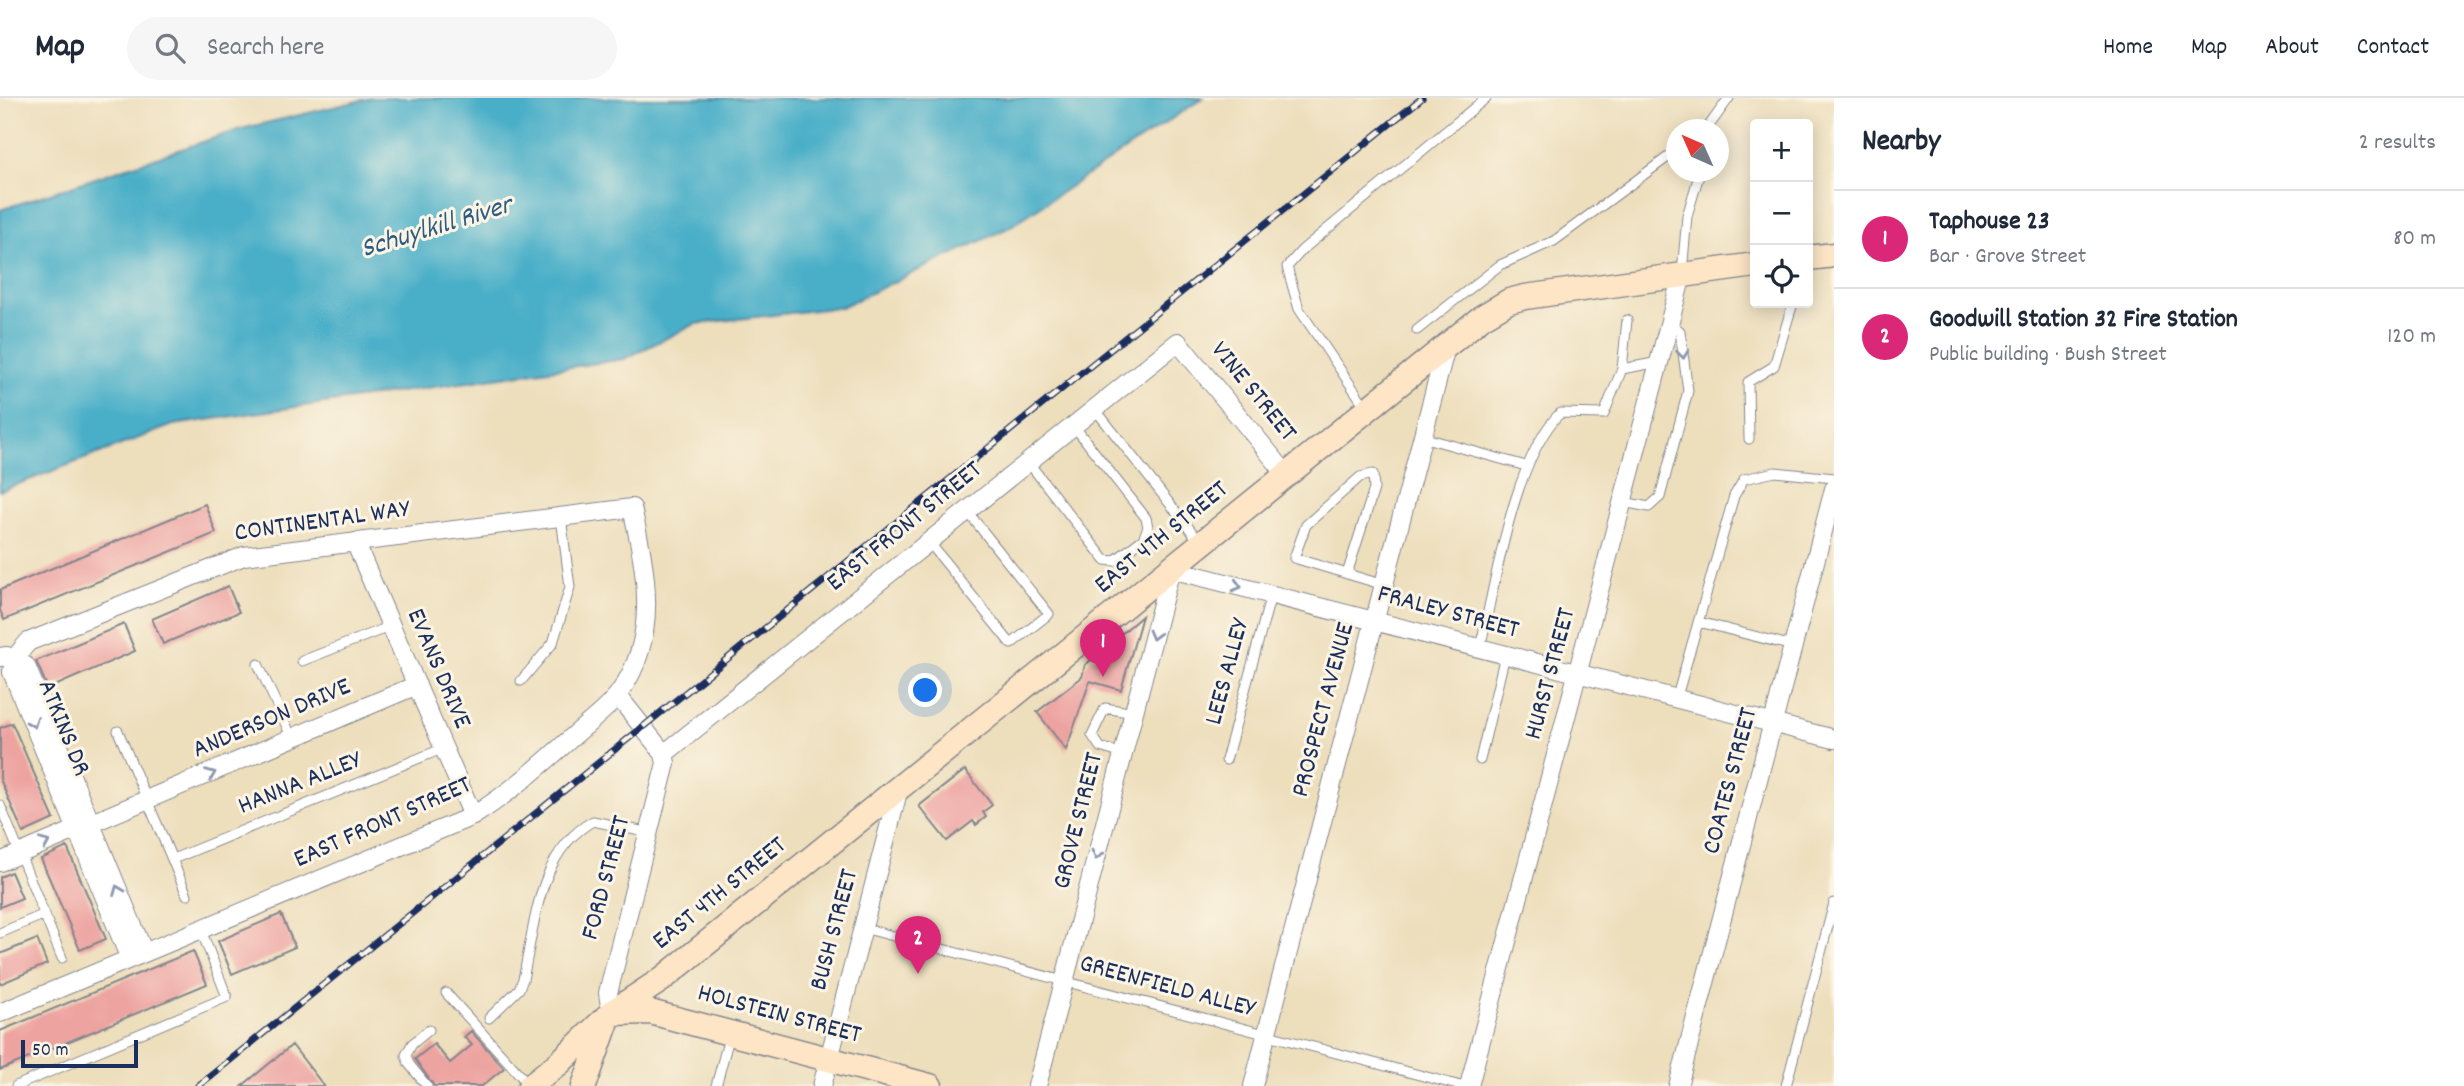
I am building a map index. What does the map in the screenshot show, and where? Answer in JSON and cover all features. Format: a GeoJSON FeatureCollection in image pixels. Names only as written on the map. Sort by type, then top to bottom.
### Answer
{"type":"FeatureCollection","features":[{"type":"Feature","properties":{"kind":"main road"},"geometry":{"type":"LineString","coordinates":[[1813,257],[1834,255]]}},
{"type":"Feature","properties":{"kind":"main road","name":"EAST 4TH STREET"},"geometry":{"type":"LineString","coordinates":[[530,1086],[611,1013],[661,980],[1482,317],[1509,301],[1541,294],[1750,266]]}},
{"type":"Feature","properties":{"kind":"main road","name":"HOLSTEIN STREET"},"geometry":{"type":"LineString","coordinates":[[611,1013],[650,1012],[930,1086]]}},
{"type":"Feature","properties":{"kind":"main road","name":"FORD STREET"},"geometry":{"type":"LineString","coordinates":[[584,1086],[590,1062],[611,1013]]}},
{"type":"Feature","properties":{"kind":"street","name":"HURST STREET"},"geometry":{"type":"LineString","coordinates":[[1469,1086],[1682,275]]}},
{"type":"Feature","properties":{"kind":"street","name":"EAST FRONT STREET"},"geometry":{"type":"LineString","coordinates":[[664,754],[1178,342]]}},
{"type":"Feature","properties":{"kind":"street","name":"VINE STREET"},"geometry":{"type":"LineString","coordinates":[[1178,342],[1287,475]]}},
{"type":"Feature","properties":{"kind":"street","name":"PROSPECT AVENUE"},"geometry":{"type":"LineString","coordinates":[[1253,1086],[1446,346]]}},
{"type":"Feature","properties":{"kind":"street","name":"COATES STREET"},"geometry":{"type":"LineString","coordinates":[[1678,1086],[1834,489]]}},
{"type":"Feature","properties":{"kind":"street","name":"EAST FRONT STREET"},"geometry":{"type":"LineString","coordinates":[[0,1013],[473,816],[529,777],[618,696],[636,662],[647,622],[643,559],[632,508]]}},
{"type":"Feature","properties":{"kind":"street","name":"CONTINENTAL WAY"},"geometry":{"type":"LineString","coordinates":[[7,658],[28,642],[244,556],[632,508]]}},
{"type":"Feature","properties":{"kind":"street","name":"EVANS DRIVE"},"geometry":{"type":"LineString","coordinates":[[355,542],[473,816]]}},
{"type":"Feature","properties":{"kind":"street","name":"FRALEY STREET"},"geometry":{"type":"LineString","coordinates":[[1171,569],[1834,739]]}},
{"type":"Feature","properties":{"kind":"street","name":"GROVE STREET"},"geometry":{"type":"LineString","coordinates":[[1037,1086],[1171,569]]}},
{"type":"Feature","properties":{"kind":"street","name":"ATKINS DR"},"geometry":{"type":"LineString","coordinates":[[7,658],[84,827],[137,956]]}},
{"type":"Feature","properties":{"kind":"street","name":"ANDERSON DRIVE"},"geometry":{"type":"LineString","coordinates":[[84,827],[417,685]]}},
{"type":"Feature","properties":{"kind":"street"},"geometry":{"type":"LineString","coordinates":[[618,696],[664,754]]}},
{"type":"Feature","properties":{"kind":"street","name":"FORD STREET"},"geometry":{"type":"LineString","coordinates":[[611,1013],[608,993],[666,772],[664,754]]}},
{"type":"Feature","properties":{"kind":"street","name":"BUSH STREET"},"geometry":{"type":"LineString","coordinates":[[822,1086],[899,788]]}},
{"type":"Feature","properties":{"kind":"street"},"geometry":{"type":"LineString","coordinates":[[0,862],[84,827]]}},
{"type":"Feature","properties":{"kind":"lane"},"geometry":{"type":"LineString","coordinates":[[1368,410],[1299,309],[1287,267],[1302,250],[1486,98]]}},
{"type":"Feature","properties":{"kind":"lane"},"geometry":{"type":"LineString","coordinates":[[1714,119],[1729,98]]}},
{"type":"Feature","properties":{"kind":"lane"},"geometry":{"type":"LineString","coordinates":[[1417,330],[1500,265],[1554,241],[1666,159]]}},
{"type":"Feature","properties":{"kind":"lane"},"geometry":{"type":"LineString","coordinates":[[1682,275],[1686,216],[1697,182]]}},
{"type":"Feature","properties":{"kind":"lane"},"geometry":{"type":"LineString","coordinates":[[1749,439],[1748,382],[1774,366],[1791,308]]}},
{"type":"Feature","properties":{"kind":"lane"},"geometry":{"type":"LineString","coordinates":[[1480,649],[1526,467],[1544,430],[1560,413],[1604,414],[1622,369],[1627,320]]}},
{"type":"Feature","properties":{"kind":"lane"},"geometry":{"type":"LineString","coordinates":[[1623,502],[1649,507],[1660,497],[1688,391],[1680,331],[1670,322]]}},
{"type":"Feature","properties":{"kind":"lane"},"geometry":{"type":"LineString","coordinates":[[1622,369],[1659,362]]}},
{"type":"Feature","properties":{"kind":"lane"},"geometry":{"type":"LineString","coordinates":[[1095,409],[1201,544]]}},
{"type":"Feature","properties":{"kind":"lane"},"geometry":{"type":"LineString","coordinates":[[1028,462],[1105,560],[1114,561],[1143,539],[1149,527],[1146,518],[1074,426]]}},
{"type":"Feature","properties":{"kind":"lane"},"geometry":{"type":"LineString","coordinates":[[1422,437],[1526,467]]}},
{"type":"Feature","properties":{"kind":"lane"},"geometry":{"type":"LineString","coordinates":[[1676,700],[1734,496],[1744,479],[1775,472],[1834,478]]}},
{"type":"Feature","properties":{"kind":"lane"},"geometry":{"type":"LineString","coordinates":[[1347,574],[1374,488],[1373,474],[1360,477],[1306,525],[1294,558],[1347,574],[1384,585]]}},
{"type":"Feature","properties":{"kind":"lane"},"geometry":{"type":"LineString","coordinates":[[929,542],[1011,644],[1049,614],[967,511]]}},
{"type":"Feature","properties":{"kind":"lane"},"geometry":{"type":"LineString","coordinates":[[522,681],[553,643],[570,587],[561,517]]}},
{"type":"Feature","properties":{"kind":"lane","name":"LEES ALLEY"},"geometry":{"type":"LineString","coordinates":[[1226,760],[1271,595]]}},
{"type":"Feature","properties":{"kind":"lane"},"geometry":{"type":"LineString","coordinates":[[1699,622],[1793,646]]}},
{"type":"Feature","properties":{"kind":"lane"},"geometry":{"type":"LineString","coordinates":[[302,661],[391,626]]}},
{"type":"Feature","properties":{"kind":"lane"},"geometry":{"type":"LineString","coordinates":[[1480,760],[1505,655]]}},
{"type":"Feature","properties":{"kind":"lane"},"geometry":{"type":"LineString","coordinates":[[258,664],[293,740]]}},
{"type":"Feature","properties":{"kind":"lane"},"geometry":{"type":"LineString","coordinates":[[1123,754],[1100,747],[1092,735],[1105,708],[1134,713]]}},
{"type":"Feature","properties":{"kind":"lane"},"geometry":{"type":"LineString","coordinates":[[118,731],[187,895]]}},
{"type":"Feature","properties":{"kind":"lane","name":"HANNA ALLEY"},"geometry":{"type":"LineString","coordinates":[[173,859],[444,748]]}},
{"type":"Feature","properties":{"kind":"lane"},"geometry":{"type":"LineString","coordinates":[[0,805],[62,958]]}},
{"type":"Feature","properties":{"kind":"lane"},"geometry":{"type":"LineString","coordinates":[[489,1018],[519,989],[554,858],[583,826],[593,821],[650,833]]}},
{"type":"Feature","properties":{"kind":"lane"},"geometry":{"type":"LineString","coordinates":[[1786,1086],[1834,903]]}},
{"type":"Feature","properties":{"kind":"lane"},"geometry":{"type":"LineString","coordinates":[[0,933],[44,914]]}},
{"type":"Feature","properties":{"kind":"lane","name":"GREENFIELD ALLEY"},"geometry":{"type":"LineString","coordinates":[[863,928],[1461,1086]]}},
{"type":"Feature","properties":{"kind":"lane"},"geometry":{"type":"LineString","coordinates":[[16,1086],[226,998],[201,930]]}},
{"type":"Feature","properties":{"kind":"lane"},"geometry":{"type":"LineString","coordinates":[[446,993],[530,1086]]}},
{"type":"Feature","properties":{"kind":"lane"},"geometry":{"type":"LineString","coordinates":[[427,1086],[409,1064],[406,1055],[412,1044],[429,1030]]}},
{"type":"Feature","properties":{"kind":"lane"},"geometry":{"type":"LineString","coordinates":[[716,1086],[730,1034]]}},
{"type":"Feature","properties":{"kind":"water","name":"Schuylkill River"},"geometry":{"type":"Polygon","coordinates":[[[371,98],[1203,98],[1008,228],[841,307],[695,324],[624,359],[173,425],[0,491],[0,210],[241,129],[371,98]]]}},
{"type":"Feature","properties":{"kind":"building"},"geometry":{"type":"Polygon","coordinates":[[[205,504],[216,533],[4,620],[0,610],[0,590],[205,504]]]}},
{"type":"Feature","properties":{"kind":"building"},"geometry":{"type":"Polygon","coordinates":[[[228,586],[239,612],[163,644],[152,619],[228,586]]]}},
{"type":"Feature","properties":{"kind":"building"},"geometry":{"type":"Polygon","coordinates":[[[1142,616],[1121,690],[1090,681],[1066,750],[1037,712],[1082,677],[1085,665],[1142,616]]]}},
{"type":"Feature","properties":{"kind":"building"},"geometry":{"type":"Polygon","coordinates":[[[124,624],[135,651],[48,689],[36,661],[124,624]]]}},
{"type":"Feature","properties":{"kind":"building"},"geometry":{"type":"Polygon","coordinates":[[[12,723],[54,819],[23,833],[0,779],[0,728],[12,723]]]}},
{"type":"Feature","properties":{"kind":"building"},"geometry":{"type":"Polygon","coordinates":[[[965,770],[992,805],[983,812],[986,817],[976,825],[973,821],[947,841],[919,806],[965,770]]]}},
{"type":"Feature","properties":{"kind":"building"},"geometry":{"type":"Polygon","coordinates":[[[67,847],[106,939],[80,950],[41,859],[67,847]]]}},
{"type":"Feature","properties":{"kind":"building"},"geometry":{"type":"Polygon","coordinates":[[[11,872],[22,898],[0,907],[0,877],[11,872]]]}},
{"type":"Feature","properties":{"kind":"building"},"geometry":{"type":"Polygon","coordinates":[[[281,914],[295,947],[232,974],[218,941],[281,914]]]}},
{"type":"Feature","properties":{"kind":"building"},"geometry":{"type":"Polygon","coordinates":[[[37,939],[47,964],[0,984],[0,954],[37,939]]]}},
{"type":"Feature","properties":{"kind":"building"},"geometry":{"type":"Polygon","coordinates":[[[193,951],[207,984],[0,1070],[0,1031],[193,951]]]}},
{"type":"Feature","properties":{"kind":"building"},"geometry":{"type":"Polygon","coordinates":[[[471,1031],[504,1068],[482,1086],[434,1086],[415,1059],[434,1044],[450,1063],[472,1045],[464,1037],[471,1031]]]}},
{"type":"Feature","properties":{"kind":"building"},"geometry":{"type":"Polygon","coordinates":[[[292,1045],[324,1086],[242,1086],[292,1045]]]}},
{"type":"Feature","properties":{"kind":"railway"},"geometry":{"type":"LineString","coordinates":[[198,1086],[1422,98]]}},
{"type":"Feature","properties":{"kind":"place","name":"Taphouse 23"},"geometry":{"type":"Point","coordinates":[1103,677]}},
{"type":"Feature","properties":{"kind":"place","name":"Goodwill Station 32 Fire Station"},"geometry":{"type":"Point","coordinates":[918,974]}}]}
